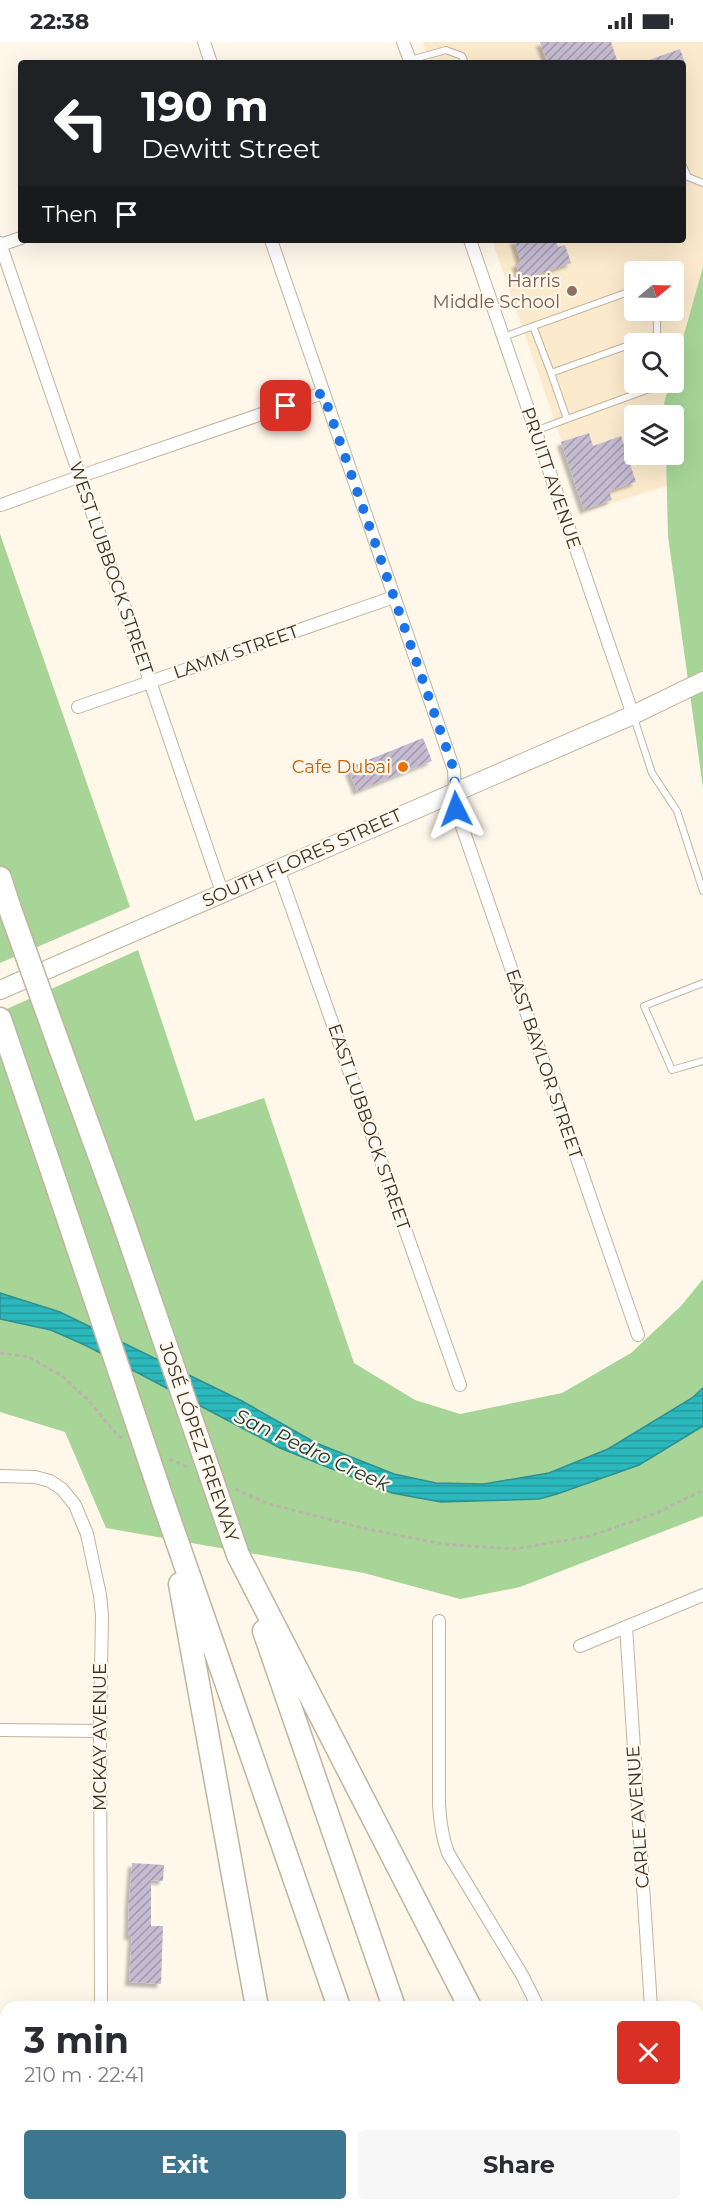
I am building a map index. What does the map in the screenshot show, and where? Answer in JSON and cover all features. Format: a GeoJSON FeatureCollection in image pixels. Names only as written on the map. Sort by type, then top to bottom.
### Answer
{"type":"FeatureCollection","features":[{"type":"Feature","properties":{"kind":"highway","name":"JOSÉ LÓPEZ FREEWAY"},"geometry":{"type":"LineString","coordinates":[[0,878],[122,1218],[392,2001]]}},
{"type":"Feature","properties":{"kind":"highway"},"geometry":{"type":"LineString","coordinates":[[0,1019],[165,1508],[337,2001]]}},
{"type":"Feature","properties":{"kind":"highway"},"geometry":{"type":"LineString","coordinates":[[165,1508],[206,1720],[256,2001]]}},
{"type":"Feature","properties":{"kind":"highway"},"geometry":{"type":"LineString","coordinates":[[238,1555],[467,2001]]}},
{"type":"Feature","properties":{"kind":"main road","name":"SOUTH FLORES STREET"},"geometry":{"type":"LineString","coordinates":[[0,990],[633,715],[703,681]]}},
{"type":"Feature","properties":{"kind":"street"},"geometry":{"type":"LineString","coordinates":[[204,42],[210,60]]}},
{"type":"Feature","properties":{"kind":"street"},"geometry":{"type":"LineString","coordinates":[[404,42],[410,60]]}},
{"type":"Feature","properties":{"kind":"street"},"geometry":{"type":"LineString","coordinates":[[0,244],[18,239]]}},
{"type":"Feature","properties":{"kind":"street","name":"EAST BAYLOR STREET"},"geometry":{"type":"LineString","coordinates":[[272,243],[454,770],[456,811],[638,1335]]}},
{"type":"Feature","properties":{"kind":"street","name":"PRUITT AVENUE"},"geometry":{"type":"LineString","coordinates":[[471,243],[633,715]]}},
{"type":"Feature","properties":{"kind":"street","name":"WEST LUBBOCK STREET"},"geometry":{"type":"LineString","coordinates":[[0,244],[222,892]]}},
{"type":"Feature","properties":{"kind":"street"},"geometry":{"type":"LineString","coordinates":[[1,505],[323,393]]}},
{"type":"Feature","properties":{"kind":"street","name":"LAMM STREET"},"geometry":{"type":"LineString","coordinates":[[78,707],[394,597]]}},
{"type":"Feature","properties":{"kind":"street","name":"EAST LUBBOCK STREET"},"geometry":{"type":"LineString","coordinates":[[278,869],[460,1385]]}},
{"type":"Feature","properties":{"kind":"street","name":"MCKAY AVENUE"},"geometry":{"type":"LineString","coordinates":[[0,1476],[34,1477],[50,1481],[62,1489],[81,1517],[87,1534],[100,1595],[102,1615],[101,2001]]}},
{"type":"Feature","properties":{"kind":"street"},"geometry":{"type":"LineString","coordinates":[[580,1646],[703,1595]]}},
{"type":"Feature","properties":{"kind":"street"},"geometry":{"type":"LineString","coordinates":[[440,1621],[440,1824],[448,1853],[522,1975],[535,2001]]}},
{"type":"Feature","properties":{"kind":"street","name":"CARLE AVENUE"},"geometry":{"type":"LineString","coordinates":[[626,1628],[651,2001]]}},
{"type":"Feature","properties":{"kind":"street"},"geometry":{"type":"LineString","coordinates":[[0,1730],[100,1731]]}},
{"type":"Feature","properties":{"kind":"lane"},"geometry":{"type":"LineString","coordinates":[[413,60],[446,50],[462,56],[464,60]]}},
{"type":"Feature","properties":{"kind":"lane"},"geometry":{"type":"LineString","coordinates":[[686,173],[688,177],[703,183]]}},
{"type":"Feature","properties":{"kind":"lane"},"geometry":{"type":"LineString","coordinates":[[502,338],[624,294]]}},
{"type":"Feature","properties":{"kind":"lane"},"geometry":{"type":"LineString","coordinates":[[533,326],[567,419]]}},
{"type":"Feature","properties":{"kind":"lane"},"geometry":{"type":"LineString","coordinates":[[551,373],[624,347]]}},
{"type":"Feature","properties":{"kind":"lane"},"geometry":{"type":"LineString","coordinates":[[534,431],[638,393]]}},
{"type":"Feature","properties":{"kind":"lane"},"geometry":{"type":"LineString","coordinates":[[633,715],[652,773],[677,811],[703,891]]}},
{"type":"Feature","properties":{"kind":"lane"},"geometry":{"type":"LineString","coordinates":[[703,983],[644,1006],[672,1070],[703,1061]]}},
{"type":"Feature","properties":{"kind":"path"},"geometry":{"type":"LineString","coordinates":[[0,1353],[28,1357],[62,1376],[88,1400],[118,1436],[129,1441]]}},
{"type":"Feature","properties":{"kind":"path"},"geometry":{"type":"LineString","coordinates":[[162,1456],[195,1470]]}},
{"type":"Feature","properties":{"kind":"path"},"geometry":{"type":"LineString","coordinates":[[227,1485],[269,1504],[367,1529],[443,1544],[515,1549],[590,1536],[657,1513],[703,1490]]}},
{"type":"Feature","properties":{"kind":"shaded area","name":"Harris Middle School"},"geometry":{"type":"Polygon","coordinates":[[[423,42],[703,42],[703,267],[684,336],[684,333],[624,333],[624,393],[668,393],[664,405],[624,405],[624,465],[666,465],[667,486],[586,511],[493,243],[686,243],[686,60],[429,60],[423,42]]]}},
{"type":"Feature","properties":{"kind":"green space"},"geometry":{"type":"Polygon","coordinates":[[[703,267],[703,788],[668,536],[666,465],[684,465],[684,405],[664,405],[664,403],[667,393],[684,393],[684,334],[703,267]]]}},
{"type":"Feature","properties":{"kind":"green space"},"geometry":{"type":"Polygon","coordinates":[[[0,534],[130,907],[0,963],[0,534]]]}},
{"type":"Feature","properties":{"kind":"green space"},"geometry":{"type":"Polygon","coordinates":[[[138,950],[195,1121],[264,1098],[354,1363],[415,1400],[460,1414],[562,1393],[631,1353],[681,1306],[703,1279],[703,1516],[520,1587],[460,1599],[364,1573],[106,1528],[65,1432],[0,1412],[0,1012],[138,950]]]}},
{"type":"Feature","properties":{"kind":"water","name":"San Pedro Creek"},"geometry":{"type":"Polygon","coordinates":[[[0,1293],[60,1312],[242,1401],[316,1443],[394,1474],[436,1483],[484,1484],[549,1473],[608,1449],[692,1398],[703,1388],[703,1426],[639,1465],[539,1499],[441,1502],[392,1493],[280,1448],[87,1346],[51,1330],[0,1319],[0,1293]]]}},
{"type":"Feature","properties":{"kind":"building"},"geometry":{"type":"Polygon","coordinates":[[[540,42],[611,42],[617,60],[548,60],[540,42]]]}},
{"type":"Feature","properties":{"kind":"building"},"geometry":{"type":"Polygon","coordinates":[[[680,49],[684,60],[649,60],[680,49]]]}},
{"type":"Feature","properties":{"kind":"building"},"geometry":{"type":"Polygon","coordinates":[[[515,243],[557,243],[558,247],[565,245],[571,263],[521,280],[516,264],[521,262],[515,243]]]}},
{"type":"Feature","properties":{"kind":"building"},"geometry":{"type":"Polygon","coordinates":[[[589,433],[593,446],[621,436],[624,445],[624,465],[630,465],[636,482],[609,491],[612,500],[584,510],[561,442],[589,433]]]}},
{"type":"Feature","properties":{"kind":"building"},"geometry":{"type":"Polygon","coordinates":[[[423,738],[432,761],[357,791],[348,768],[423,738]]]}},
{"type":"Feature","properties":{"kind":"building"},"geometry":{"type":"Polygon","coordinates":[[[132,1863],[164,1865],[163,1881],[151,1880],[151,1926],[163,1926],[161,1984],[129,1982],[132,1936],[128,1936],[132,1863]]]}},
{"type":"Feature","properties":{"kind":"place","name":"Harris Middle School"},"geometry":{"type":"Point","coordinates":[572,291]}},
{"type":"Feature","properties":{"kind":"place","name":"Cafe Dubai"},"geometry":{"type":"Point","coordinates":[403,767]}},
{"type":"Feature","properties":{"kind":"route"},"geometry":{"type":"LineString","coordinates":[[286,406],[323,393],[454,770],[456,809]]}}]}
